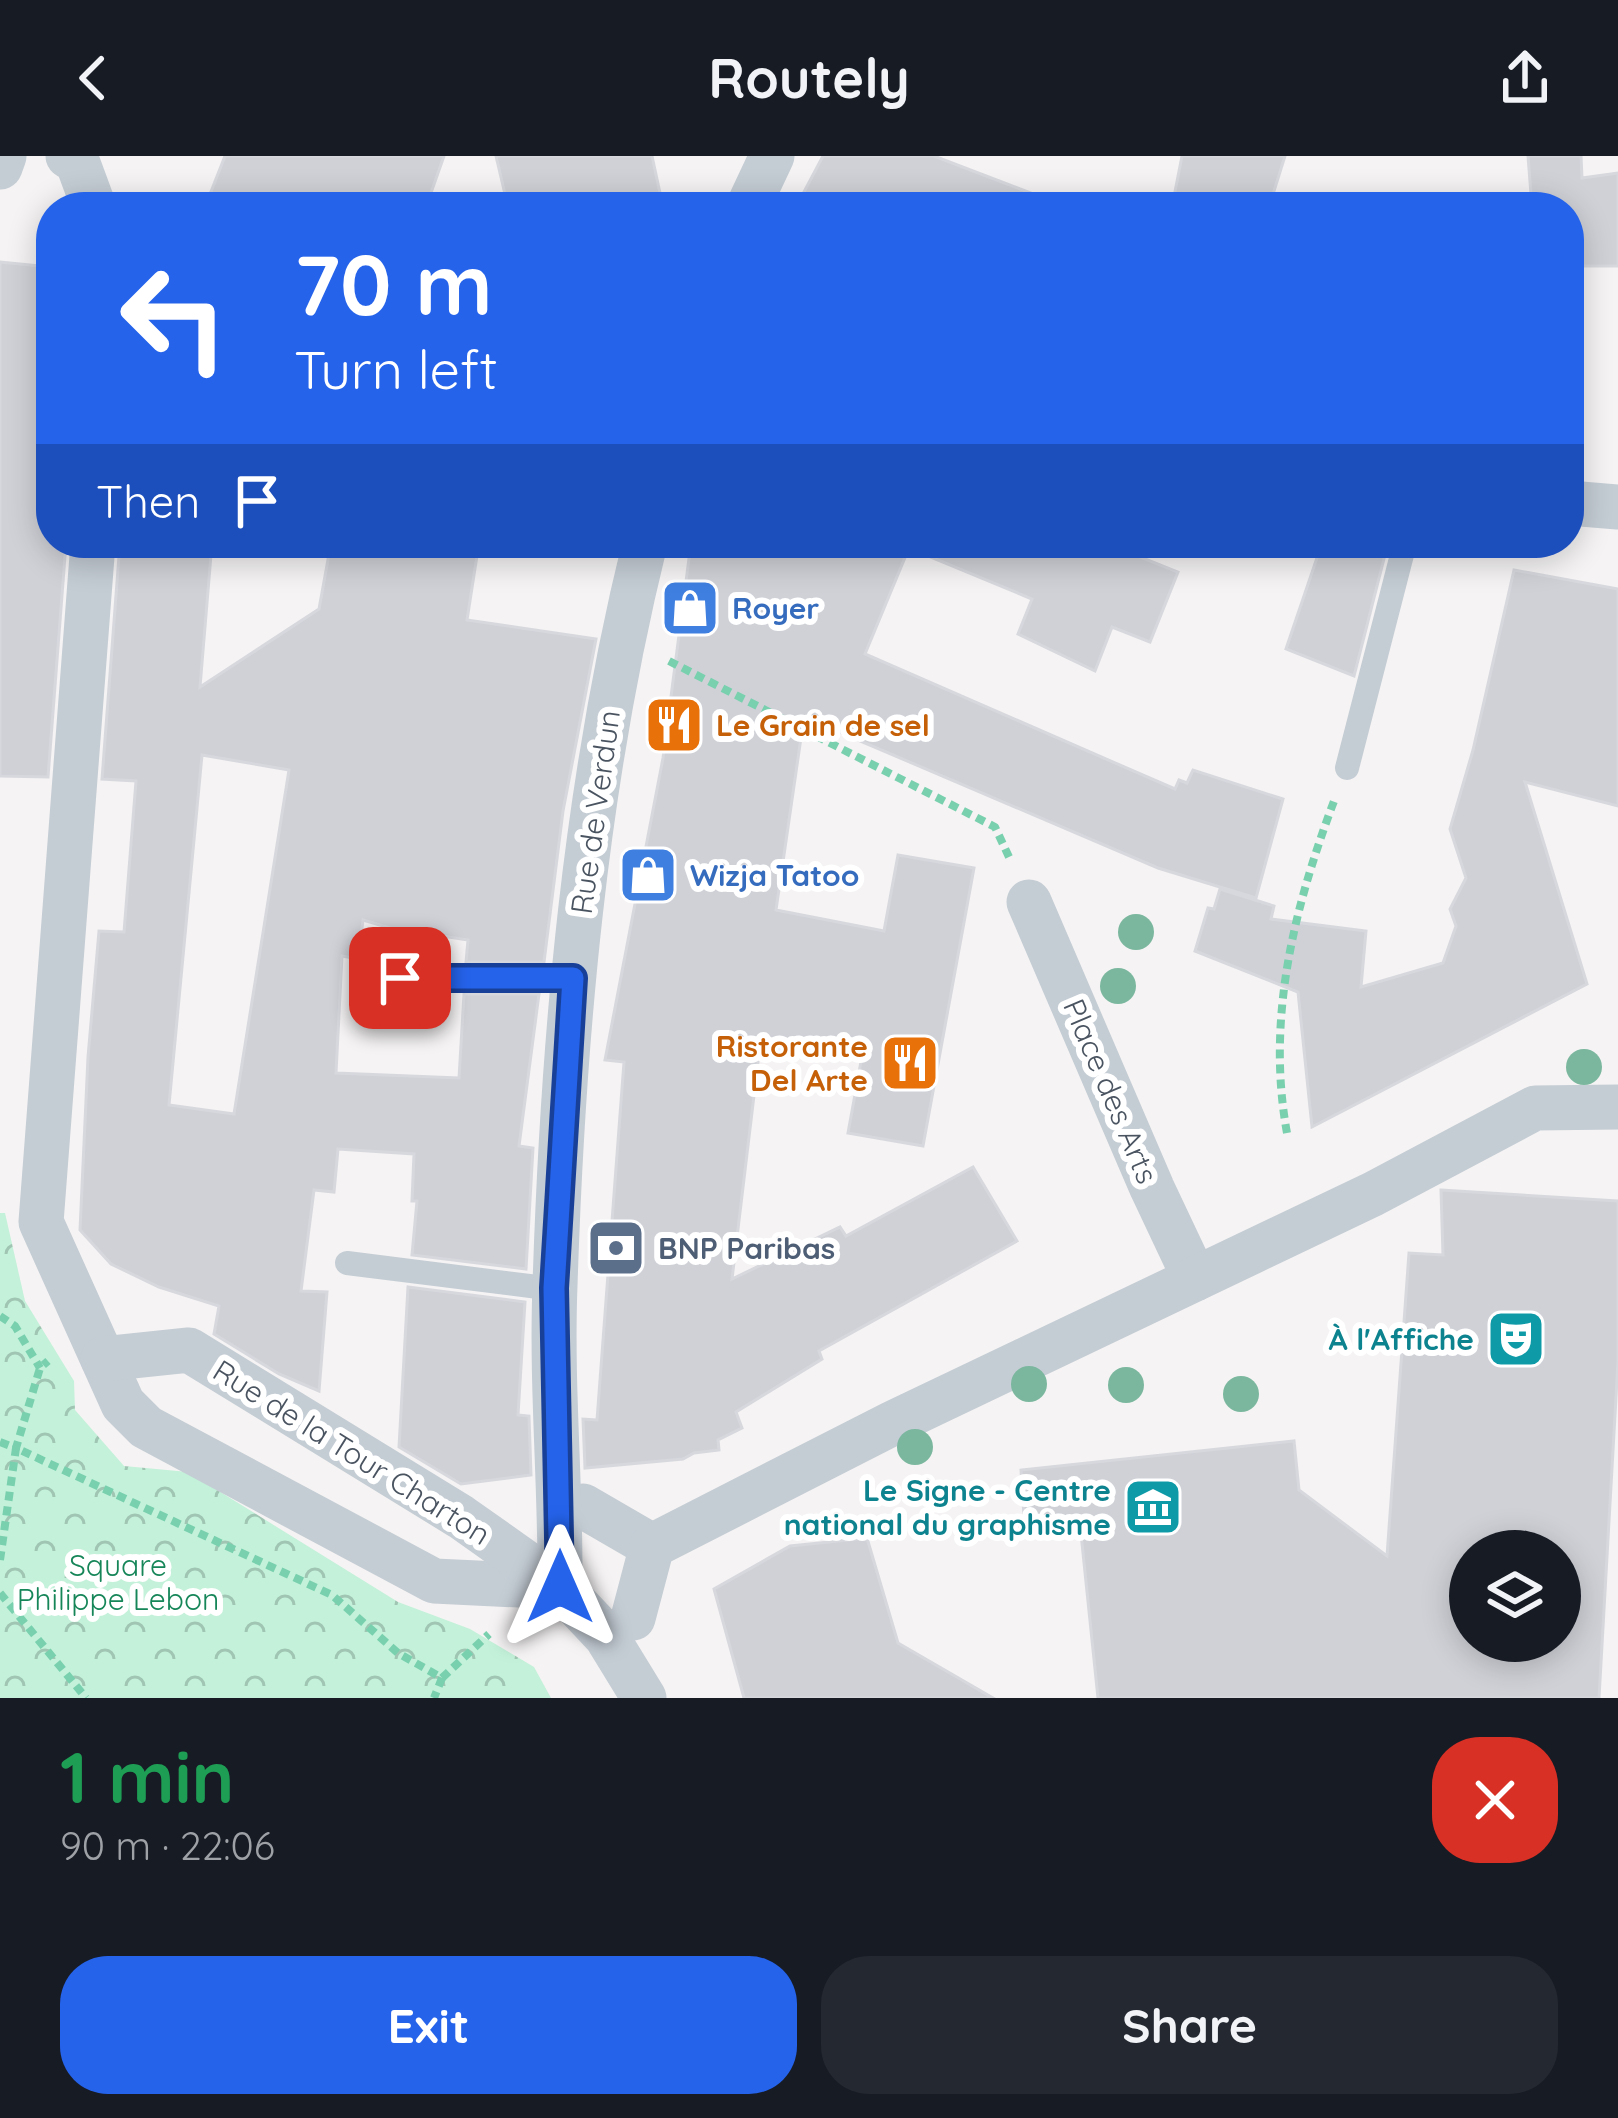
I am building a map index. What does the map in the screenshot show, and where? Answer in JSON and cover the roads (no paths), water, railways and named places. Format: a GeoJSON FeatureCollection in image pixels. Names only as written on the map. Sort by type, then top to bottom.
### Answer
{"type":"FeatureCollection","features":[{"type":"Feature","properties":{"kind":"street"},"geometry":{"type":"LineString","coordinates":[[0,167],[4,156]]}},
{"type":"Feature","properties":{"kind":"street"},"geometry":{"type":"LineString","coordinates":[[73,158],[88,192]]}},
{"type":"Feature","properties":{"kind":"street"},"geometry":{"type":"LineString","coordinates":[[1584,505],[1618,508]]}},
{"type":"Feature","properties":{"kind":"street","name":"Rue de la Tour Charton"},"geometry":{"type":"LineString","coordinates":[[92,558],[40,1222],[124,1403],[146,1427],[434,1581],[560,1587]]}},
{"type":"Feature","properties":{"kind":"street","name":"Rue de Verdun"},"geometry":{"type":"LineString","coordinates":[[560,1587],[554,1288],[573,978],[599,770],[641,558]]}},
{"type":"Feature","properties":{"kind":"street","name":"Place des Arts"},"geometry":{"type":"LineString","coordinates":[[1029,902],[1195,1279]]}},
{"type":"Feature","properties":{"kind":"street"},"geometry":{"type":"LineString","coordinates":[[633,1618],[652,1546],[893,1424],[1372,1194],[1535,1108],[1618,1107]]}},
{"type":"Feature","properties":{"kind":"street","name":"Rue de la Tour Charton"},"geometry":{"type":"LineString","coordinates":[[103,1359],[189,1350],[461,1517],[560,1587]]}},
{"type":"Feature","properties":{"kind":"street"},"geometry":{"type":"LineString","coordinates":[[583,1506],[652,1546]]}},
{"type":"Feature","properties":{"kind":"street"},"geometry":{"type":"LineString","coordinates":[[560,1587],[606,1636],[644,1698]]}},
{"type":"Feature","properties":{"kind":"lane"},"geometry":{"type":"LineString","coordinates":[[1347,768],[1401,558]]}},
{"type":"Feature","properties":{"kind":"lane"},"geometry":{"type":"LineString","coordinates":[[400,978],[573,978]]}},
{"type":"Feature","properties":{"kind":"lane"},"geometry":{"type":"LineString","coordinates":[[347,1263],[554,1288]]}},
{"type":"Feature","properties":{"kind":"place","name":"Royer"},"geometry":{"type":"Point","coordinates":[690,608]}},
{"type":"Feature","properties":{"kind":"place","name":"Le Grain de sel"},"geometry":{"type":"Point","coordinates":[674,725]}},
{"type":"Feature","properties":{"kind":"place","name":"Wizja Tatoo"},"geometry":{"type":"Point","coordinates":[648,875]}},
{"type":"Feature","properties":{"kind":"place","name":"Ristorante Del Arte"},"geometry":{"type":"Point","coordinates":[910,1063]}},
{"type":"Feature","properties":{"kind":"place","name":"BNP Paribas"},"geometry":{"type":"Point","coordinates":[616,1248]}},
{"type":"Feature","properties":{"kind":"place","name":"À l'Affiche"},"geometry":{"type":"Point","coordinates":[1516,1339]}},
{"type":"Feature","properties":{"kind":"place","name":"Le Signe - Centre national du graphisme"},"geometry":{"type":"Point","coordinates":[1153,1507]}},
{"type":"Feature","properties":{"kind":"park label","name":"Square Philippe Lebon"},"geometry":{"type":"Point","coordinates":[118,1582]}}]}
